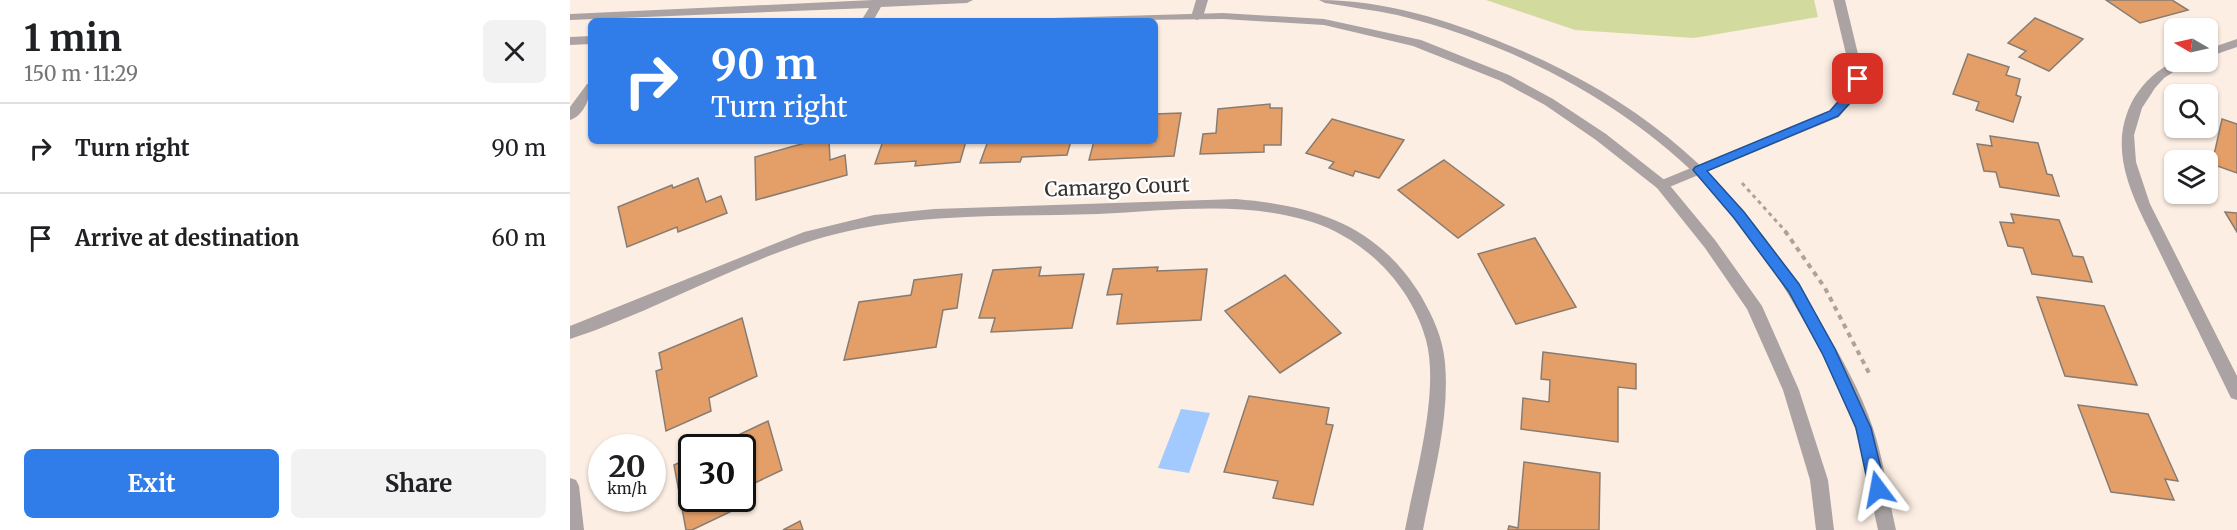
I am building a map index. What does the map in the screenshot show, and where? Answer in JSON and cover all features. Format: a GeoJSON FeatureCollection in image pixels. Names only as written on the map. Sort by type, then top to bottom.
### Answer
{"type":"FeatureCollection","features":[{"type":"Feature","properties":{"kind":"street"},"geometry":{"type":"LineString","coordinates":[[570,17],[878,2],[968,0]]}},
{"type":"Feature","properties":{"kind":"street"},"geometry":{"type":"LineString","coordinates":[[1197,17],[1202,0]]}},
{"type":"Feature","properties":{"kind":"street"},"geometry":{"type":"LineString","coordinates":[[1325,0],[1407,15],[1470,34],[1546,66],[1625,111],[1699,170],[1739,215],[1794,288],[1830,354],[1864,428],[1887,530]]}},
{"type":"Feature","properties":{"kind":"street"},"geometry":{"type":"LineString","coordinates":[[1662,185],[1834,114],[1847,99],[1858,79],[1839,0]]}},
{"type":"Feature","properties":{"kind":"street"},"geometry":{"type":"LineString","coordinates":[[869,18],[878,2]]}},
{"type":"Feature","properties":{"kind":"street"},"geometry":{"type":"LineString","coordinates":[[1158,18],[1274,18],[1324,22],[1426,46],[1505,78],[1549,102],[1601,136],[1662,185],[1710,244],[1754,306],[1791,390],[1819,480],[1826,530]]}},
{"type":"Feature","properties":{"kind":"street"},"geometry":{"type":"LineString","coordinates":[[570,41],[588,40]]}},
{"type":"Feature","properties":{"kind":"street"},"geometry":{"type":"LineString","coordinates":[[2218,50],[2237,43]]}},
{"type":"Feature","properties":{"kind":"street"},"geometry":{"type":"LineString","coordinates":[[2164,72],[2150,83],[2131,119],[2127,147],[2137,192],[2237,393]]}},
{"type":"Feature","properties":{"kind":"street"},"geometry":{"type":"LineString","coordinates":[[570,116],[588,91]]}},
{"type":"Feature","properties":{"kind":"street","name":"Camargo Court"},"geometry":{"type":"LineString","coordinates":[[570,333],[761,254],[809,237],[874,220],[934,214],[1236,204],[1268,206],[1298,213],[1336,225],[1372,246],[1395,268],[1409,286],[1430,327],[1435,345],[1437,378],[1434,410],[1414,530]]}},
{"type":"Feature","properties":{"kind":"street"},"geometry":{"type":"LineString","coordinates":[[570,486],[575,530]]}},
{"type":"Feature","properties":{"kind":"green space"},"geometry":{"type":"Polygon","coordinates":[[[1486,0],[1814,0],[1818,17],[1694,38],[1575,30],[1486,0]]]}},
{"type":"Feature","properties":{"kind":"water"},"geometry":{"type":"Polygon","coordinates":[[[1181,409],[1210,413],[1189,473],[1158,468],[1181,409]]]}},
{"type":"Feature","properties":{"kind":"building"},"geometry":{"type":"Polygon","coordinates":[[[2106,0],[2172,0],[2188,10],[2140,23],[2106,0]]]}},
{"type":"Feature","properties":{"kind":"building"},"geometry":{"type":"Polygon","coordinates":[[[2035,18],[2083,39],[2049,71],[2019,57],[2026,51],[2008,43],[2035,18]]]}},
{"type":"Feature","properties":{"kind":"building"},"geometry":{"type":"Polygon","coordinates":[[[1968,54],[2009,67],[2006,75],[2020,79],[2016,95],[2021,97],[2013,122],[1976,110],[1979,102],[1953,94],[1968,54]]]}},
{"type":"Feature","properties":{"kind":"building"},"geometry":{"type":"Polygon","coordinates":[[[1270,104],[1270,108],[1282,108],[1281,145],[1264,145],[1264,152],[1200,154],[1203,134],[1216,133],[1218,109],[1270,104]]]}},
{"type":"Feature","properties":{"kind":"building"},"geometry":{"type":"Polygon","coordinates":[[[1181,113],[1174,156],[1089,160],[1093,144],[1158,144],[1158,114],[1181,113]]]}},
{"type":"Feature","properties":{"kind":"building"},"geometry":{"type":"Polygon","coordinates":[[[1332,119],[1404,140],[1379,178],[1355,171],[1353,176],[1329,168],[1334,162],[1306,153],[1332,119]]]}},
{"type":"Feature","properties":{"kind":"building"},"geometry":{"type":"Polygon","coordinates":[[[2222,119],[2237,124],[2237,173],[2218,166],[2218,150],[2215,150],[2222,119]]]}},
{"type":"Feature","properties":{"kind":"building"},"geometry":{"type":"Polygon","coordinates":[[[1990,136],[2038,143],[2047,174],[2052,175],[2059,196],[2000,187],[1996,172],[1984,171],[1977,144],[1992,146],[1990,136]]]}},
{"type":"Feature","properties":{"kind":"building"},"geometry":{"type":"Polygon","coordinates":[[[801,144],[829,144],[830,160],[845,155],[847,175],[756,200],[755,157],[801,144]]]}},
{"type":"Feature","properties":{"kind":"building"},"geometry":{"type":"Polygon","coordinates":[[[882,144],[965,144],[960,162],[915,166],[916,161],[875,164],[882,144]]]}},
{"type":"Feature","properties":{"kind":"building"},"geometry":{"type":"Polygon","coordinates":[[[987,144],[1070,144],[1067,155],[1022,157],[1020,162],[980,163],[987,144]]]}},
{"type":"Feature","properties":{"kind":"building"},"geometry":{"type":"Polygon","coordinates":[[[1444,160],[1504,205],[1458,238],[1398,190],[1444,160]]]}},
{"type":"Feature","properties":{"kind":"building"},"geometry":{"type":"Polygon","coordinates":[[[698,178],[706,202],[721,196],[727,213],[678,232],[677,227],[627,247],[618,207],[672,185],[673,188],[698,178]]]}},
{"type":"Feature","properties":{"kind":"building"},"geometry":{"type":"Polygon","coordinates":[[[2225,212],[2237,213],[2237,232],[2225,212]]]}},
{"type":"Feature","properties":{"kind":"building"},"geometry":{"type":"Polygon","coordinates":[[[2011,214],[2059,220],[2073,256],[2083,257],[2092,282],[2032,274],[2023,248],[2008,246],[2000,222],[2014,223],[2011,214]]]}},
{"type":"Feature","properties":{"kind":"building"},"geometry":{"type":"Polygon","coordinates":[[[1535,238],[1576,307],[1516,324],[1478,254],[1535,238]]]}},
{"type":"Feature","properties":{"kind":"building"},"geometry":{"type":"Polygon","coordinates":[[[1041,267],[1039,276],[1084,274],[1072,328],[991,332],[995,318],[979,318],[993,270],[1041,267]]]}},
{"type":"Feature","properties":{"kind":"building"},"geometry":{"type":"Polygon","coordinates":[[[1158,267],[1157,271],[1207,269],[1201,320],[1117,324],[1122,294],[1107,295],[1113,269],[1158,267]]]}},
{"type":"Feature","properties":{"kind":"building"},"geometry":{"type":"Polygon","coordinates":[[[962,274],[957,308],[943,310],[936,347],[844,360],[859,302],[911,295],[914,280],[962,274]]]}},
{"type":"Feature","properties":{"kind":"building"},"geometry":{"type":"Polygon","coordinates":[[[1285,275],[1341,333],[1280,373],[1225,311],[1285,275]]]}},
{"type":"Feature","properties":{"kind":"building"},"geometry":{"type":"Polygon","coordinates":[[[2037,297],[2104,306],[2137,385],[2065,376],[2037,297]]]}},
{"type":"Feature","properties":{"kind":"building"},"geometry":{"type":"Polygon","coordinates":[[[742,318],[757,376],[709,398],[711,411],[666,431],[656,371],[662,369],[659,353],[742,318]]]}},
{"type":"Feature","properties":{"kind":"building"},"geometry":{"type":"Polygon","coordinates":[[[1543,352],[1636,364],[1636,389],[1618,387],[1618,442],[1521,429],[1523,398],[1549,402],[1550,380],[1541,379],[1543,352]]]}},
{"type":"Feature","properties":{"kind":"building"},"geometry":{"type":"Polygon","coordinates":[[[1249,396],[1329,408],[1326,424],[1333,425],[1313,505],[1273,498],[1278,481],[1224,472],[1249,396]]]}},
{"type":"Feature","properties":{"kind":"building"},"geometry":{"type":"Polygon","coordinates":[[[2078,405],[2148,414],[2178,481],[2165,479],[2174,500],[2111,492],[2078,405]]]}},
{"type":"Feature","properties":{"kind":"building"},"geometry":{"type":"Polygon","coordinates":[[[768,421],[782,470],[756,482],[756,434],[740,434],[768,421]]]}},
{"type":"Feature","properties":{"kind":"building"},"geometry":{"type":"Polygon","coordinates":[[[1524,462],[1600,473],[1599,530],[1508,530],[1509,526],[1518,528],[1524,462]]]}},
{"type":"Feature","properties":{"kind":"building"},"geometry":{"type":"Polygon","coordinates":[[[678,463],[678,487],[674,465],[678,463]]]}},
{"type":"Feature","properties":{"kind":"building"},"geometry":{"type":"Polygon","coordinates":[[[683,512],[730,512],[692,530],[686,530],[683,512]]]}},
{"type":"Feature","properties":{"kind":"building"},"geometry":{"type":"Polygon","coordinates":[[[800,521],[803,530],[783,530],[800,521]]]}},
{"type":"Feature","properties":{"kind":"route"},"geometry":{"type":"LineString","coordinates":[[1858,79],[1847,99],[1834,114],[1699,170],[1739,215],[1794,288],[1830,354],[1864,428],[1878,489]]}}]}
